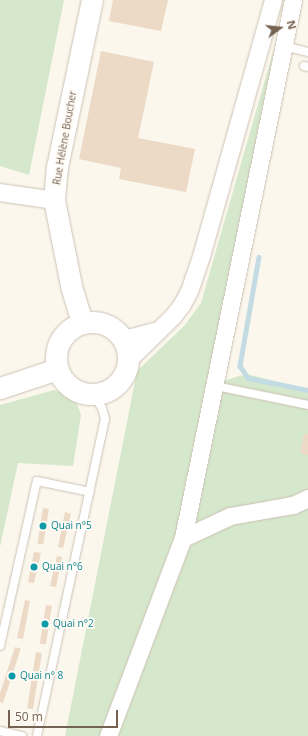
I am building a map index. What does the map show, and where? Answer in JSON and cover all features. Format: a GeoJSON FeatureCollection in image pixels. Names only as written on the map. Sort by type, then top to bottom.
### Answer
{"type":"FeatureCollection","features":[{"type":"Feature","properties":{"kind":"street","name":"Rue Hélène Boucher"},"geometry":{"type":"LineString","coordinates":[[82,322],[71,285],[54,200],[57,167],[92,0]]}},
{"type":"Feature","properties":{"kind":"street"},"geometry":{"type":"LineString","coordinates":[[128,360],[173,316],[189,291],[201,256],[273,0]]}},
{"type":"Feature","properties":{"kind":"street"},"geometry":{"type":"LineString","coordinates":[[108,736],[183,538],[293,0]]}},
{"type":"Feature","properties":{"kind":"street"},"geometry":{"type":"LineString","coordinates":[[0,192],[54,200]]}},
{"type":"Feature","properties":{"kind":"street"},"geometry":{"type":"LineString","coordinates":[[94,321],[106,324],[116,330],[124,340],[128,350],[126,372],[113,388],[93,394],[79,392],[69,386],[57,369],[55,357],[57,345],[63,335],[71,327],[82,322],[94,321]]}},
{"type":"Feature","properties":{"kind":"street"},"geometry":{"type":"LineString","coordinates":[[124,340],[158,330]]}},
{"type":"Feature","properties":{"kind":"street"},"geometry":{"type":"LineString","coordinates":[[0,388],[57,369]]}},
{"type":"Feature","properties":{"kind":"street"},"geometry":{"type":"LineString","coordinates":[[183,538],[230,516],[294,505],[308,498]]}},
{"type":"Feature","properties":{"kind":"lane"},"geometry":{"type":"LineString","coordinates":[[284,46],[308,52]]}},
{"type":"Feature","properties":{"kind":"lane"},"geometry":{"type":"LineString","coordinates":[[215,386],[308,405]]}},
{"type":"Feature","properties":{"kind":"lane"},"geometry":{"type":"LineString","coordinates":[[37,736],[105,419],[102,408],[93,394]]}},
{"type":"Feature","properties":{"kind":"lane"},"geometry":{"type":"LineString","coordinates":[[0,646],[37,481],[90,492]]}},
{"type":"Feature","properties":{"kind":"lane"},"geometry":{"type":"LineString","coordinates":[[0,731],[22,736]]}},
{"type":"Feature","properties":{"kind":"green space"},"geometry":{"type":"Polygon","coordinates":[[[0,0],[64,0],[29,175],[0,166],[0,0]]]}},
{"type":"Feature","properties":{"kind":"green space"},"geometry":{"type":"Polygon","coordinates":[[[275,45],[210,385],[246,374],[308,389],[308,736],[65,736],[137,371],[184,326],[201,303],[275,45]]]}},
{"type":"Feature","properties":{"kind":"green space"},"geometry":{"type":"Polygon","coordinates":[[[54,390],[75,398],[81,415],[73,466],[18,463],[0,547],[0,405],[54,390]]]}},
{"type":"Feature","properties":{"kind":"building"},"geometry":{"type":"Polygon","coordinates":[[[113,0],[168,0],[161,31],[109,21],[113,0]]]}},
{"type":"Feature","properties":{"kind":"building"},"geometry":{"type":"Polygon","coordinates":[[[101,51],[154,62],[138,138],[195,149],[186,192],[119,179],[121,168],[79,159],[101,51]]]}},
{"type":"Feature","properties":{"kind":"building"},"geometry":{"type":"Polygon","coordinates":[[[304,434],[308,434],[308,455],[300,453],[304,434]]]}},
{"type":"Feature","properties":{"kind":"building","name":"Quai n°5"},"geometry":{"type":"Polygon","coordinates":[[[43,508],[49,509],[43,544],[37,544],[43,508]]]}},
{"type":"Feature","properties":{"kind":"building"},"geometry":{"type":"Polygon","coordinates":[[[65,512],[71,514],[63,548],[58,547],[65,512]]]}},
{"type":"Feature","properties":{"kind":"building","name":"Quai n°6"},"geometry":{"type":"Polygon","coordinates":[[[34,552],[41,553],[34,583],[28,582],[34,552]]]}},
{"type":"Feature","properties":{"kind":"building"},"geometry":{"type":"Polygon","coordinates":[[[57,556],[62,557],[56,587],[50,586],[57,556]]]}},
{"type":"Feature","properties":{"kind":"building"},"geometry":{"type":"Polygon","coordinates":[[[25,600],[30,601],[23,639],[17,638],[25,600]]]}},
{"type":"Feature","properties":{"kind":"building","name":"Quai n°2"},"geometry":{"type":"Polygon","coordinates":[[[46,605],[52,606],[46,644],[40,644],[46,605]]]}},
{"type":"Feature","properties":{"kind":"building"},"geometry":{"type":"Polygon","coordinates":[[[15,647],[21,649],[3,703],[0,702],[0,693],[15,647]]]}},
{"type":"Feature","properties":{"kind":"building"},"geometry":{"type":"Polygon","coordinates":[[[36,652],[42,653],[33,709],[27,708],[36,652]]]}},
{"type":"Feature","properties":{"kind":"waterway"},"geometry":{"type":"LineString","coordinates":[[259,257],[240,366],[248,378],[308,390]]}},
{"type":"Feature","properties":{"kind":"place","name":"Quai n°5"},"geometry":{"type":"Point","coordinates":[43,526]}},
{"type":"Feature","properties":{"kind":"place","name":"Quai n°6"},"geometry":{"type":"Point","coordinates":[34,567]}},
{"type":"Feature","properties":{"kind":"place","name":"Quai n°2"},"geometry":{"type":"Point","coordinates":[45,624]}},
{"type":"Feature","properties":{"kind":"place","name":"Quai n° 8"},"geometry":{"type":"Point","coordinates":[12,676]}}]}
